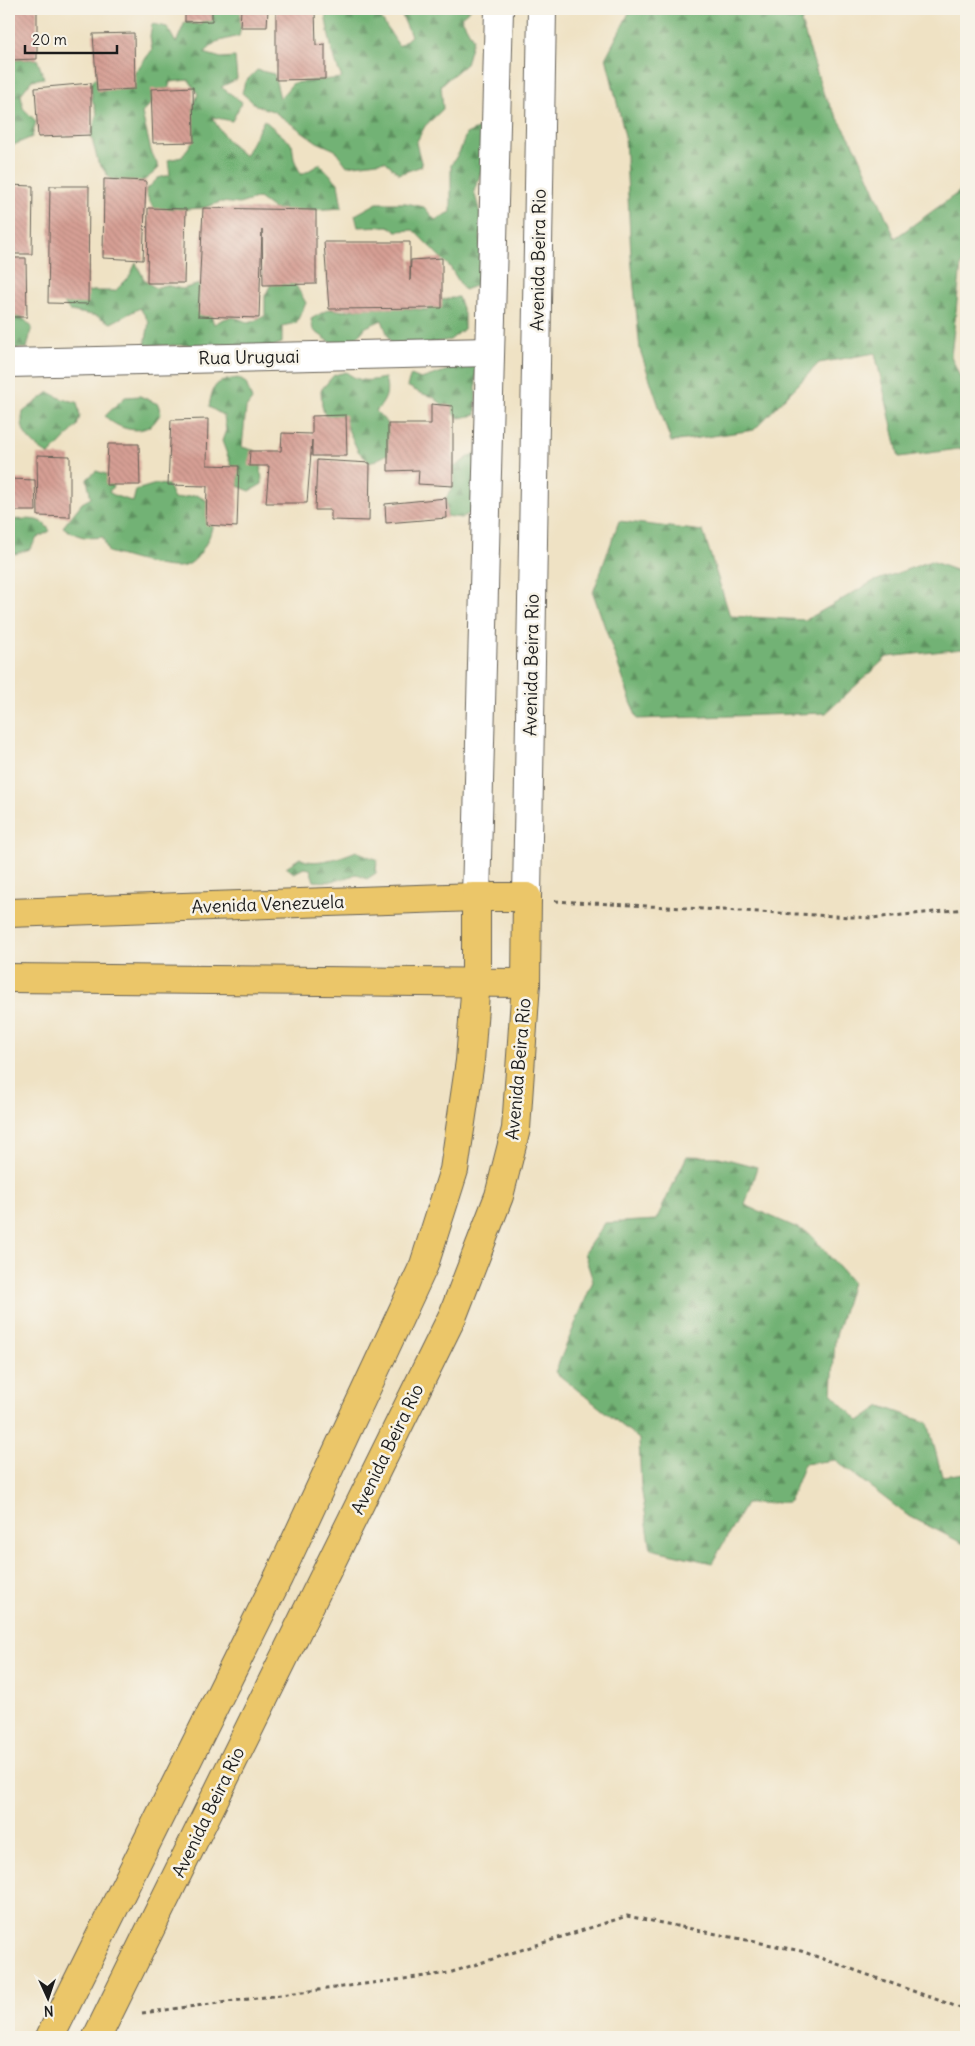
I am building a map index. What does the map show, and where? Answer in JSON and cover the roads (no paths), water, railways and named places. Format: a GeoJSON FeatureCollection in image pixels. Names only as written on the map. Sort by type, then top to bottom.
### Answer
{"type":"FeatureCollection","features":[{"type":"Feature","properties":{"kind":"main road","name":"Avenida Venezuela"},"geometry":{"type":"LineString","coordinates":[[9,913],[476,897],[527,897]]}},
{"type":"Feature","properties":{"kind":"main road"},"geometry":{"type":"LineString","coordinates":[[50,2037],[279,1576],[424,1264],[454,1170],[470,1061],[476,982],[476,897]]}},
{"type":"Feature","properties":{"kind":"main road","name":"Avenida Beira Rio"},"geometry":{"type":"LineString","coordinates":[[102,2028],[453,1315],[499,1196],[516,1129],[526,983],[527,897]]}},
{"type":"Feature","properties":{"kind":"main road"},"geometry":{"type":"LineString","coordinates":[[9,978],[526,983]]}},
{"type":"Feature","properties":{"kind":"street"},"geometry":{"type":"LineString","coordinates":[[476,897],[493,299],[498,9]]}},
{"type":"Feature","properties":{"kind":"street","name":"Avenida Beira Rio"},"geometry":{"type":"LineString","coordinates":[[527,897],[542,9]]}},
{"type":"Feature","properties":{"kind":"street","name":"Rua Uruguai"},"geometry":{"type":"LineString","coordinates":[[9,363],[490,352]]}}]}
